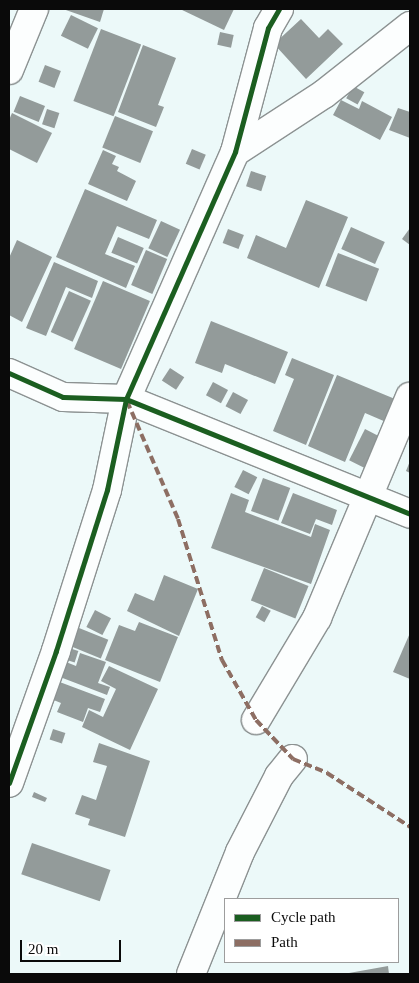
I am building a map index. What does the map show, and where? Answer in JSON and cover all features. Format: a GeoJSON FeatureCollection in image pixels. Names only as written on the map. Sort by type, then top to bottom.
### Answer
{"type":"FeatureCollection","features":[{"type":"Feature","properties":{"kind":"street"},"geometry":{"type":"LineString","coordinates":[[9,70],[34,9]]}},
{"type":"Feature","properties":{"kind":"street"},"geometry":{"type":"LineString","coordinates":[[9,783],[54,659],[107,490],[126,399],[235,152],[268,28],[279,9]]}},
{"type":"Feature","properties":{"kind":"street"},"geometry":{"type":"LineString","coordinates":[[235,152],[324,94],[410,26]]}},
{"type":"Feature","properties":{"kind":"street"},"geometry":{"type":"LineString","coordinates":[[9,373],[63,397],[126,399],[410,514]]}},
{"type":"Feature","properties":{"kind":"street"},"geometry":{"type":"LineString","coordinates":[[256,720],[317,618],[410,397]]}},
{"type":"Feature","properties":{"kind":"street"},"geometry":{"type":"LineString","coordinates":[[191,974],[240,852],[280,776],[293,759]]}},
{"type":"Feature","properties":{"kind":"building"},"geometry":{"type":"Polygon","coordinates":[[[63,9],[104,9],[100,22],[63,9]]]}},
{"type":"Feature","properties":{"kind":"building"},"geometry":{"type":"Polygon","coordinates":[[[180,9],[234,9],[224,30],[180,9]]]}},
{"type":"Feature","properties":{"kind":"building"},"geometry":{"type":"Polygon","coordinates":[[[71,15],[98,28],[88,49],[61,36],[71,15]]]}},
{"type":"Feature","properties":{"kind":"building"},"geometry":{"type":"Polygon","coordinates":[[[301,19],[319,38],[328,29],[343,44],[306,79],[274,44],[301,19]]]}},
{"type":"Feature","properties":{"kind":"building"},"geometry":{"type":"Polygon","coordinates":[[[101,29],[141,44],[114,116],[73,101],[101,29]]]}},
{"type":"Feature","properties":{"kind":"building"},"geometry":{"type":"Polygon","coordinates":[[[220,32],[234,35],[231,48],[217,45],[220,32]]]}},
{"type":"Feature","properties":{"kind":"building"},"geometry":{"type":"Polygon","coordinates":[[[143,45],[176,58],[158,105],[164,107],[156,127],[118,112],[143,45]]]}},
{"type":"Feature","properties":{"kind":"building"},"geometry":{"type":"Polygon","coordinates":[[[45,65],[61,71],[54,88],[39,82],[45,65]]]}},
{"type":"Feature","properties":{"kind":"building"},"geometry":{"type":"Polygon","coordinates":[[[353,86],[364,92],[358,105],[346,98],[353,86]]]}},
{"type":"Feature","properties":{"kind":"building"},"geometry":{"type":"Polygon","coordinates":[[[20,96],[45,106],[39,122],[14,112],[20,96]]]}},
{"type":"Feature","properties":{"kind":"building"},"geometry":{"type":"Polygon","coordinates":[[[341,100],[359,109],[362,101],[392,117],[380,140],[333,115],[341,100]]]}},
{"type":"Feature","properties":{"kind":"building"},"geometry":{"type":"Polygon","coordinates":[[[398,108],[410,112],[410,138],[389,130],[398,108]]]}},
{"type":"Feature","properties":{"kind":"building"},"geometry":{"type":"Polygon","coordinates":[[[47,109],[59,113],[54,128],[42,124],[47,109]]]}},
{"type":"Feature","properties":{"kind":"building"},"geometry":{"type":"Polygon","coordinates":[[[12,113],[52,133],[37,163],[9,149],[9,120],[12,113]]]}},
{"type":"Feature","properties":{"kind":"building"},"geometry":{"type":"Polygon","coordinates":[[[115,116],[153,131],[140,163],[102,148],[115,116]]]}},
{"type":"Feature","properties":{"kind":"building"},"geometry":{"type":"Polygon","coordinates":[[[192,149],[206,155],[200,170],[186,164],[192,149]]]}},
{"type":"Feature","properties":{"kind":"building"},"geometry":{"type":"Polygon","coordinates":[[[103,150],[116,156],[112,164],[119,167],[117,171],[136,181],[127,201],[88,184],[103,150]]]}},
{"type":"Feature","properties":{"kind":"building"},"geometry":{"type":"Polygon","coordinates":[[[251,171],[266,176],[261,191],[246,186],[251,171]]]}},
{"type":"Feature","properties":{"kind":"building"},"geometry":{"type":"Polygon","coordinates":[[[85,189],[157,220],[149,239],[117,226],[105,254],[135,266],[126,288],[56,257],[85,189]]]}},
{"type":"Feature","properties":{"kind":"building"},"geometry":{"type":"Polygon","coordinates":[[[306,200],[348,217],[319,288],[247,258],[256,235],[286,248],[306,200]]]}},
{"type":"Feature","properties":{"kind":"building"},"geometry":{"type":"Polygon","coordinates":[[[161,221],[180,230],[167,257],[148,248],[161,221]]]}},
{"type":"Feature","properties":{"kind":"building"},"geometry":{"type":"Polygon","coordinates":[[[351,227],[385,242],[375,264],[341,249],[351,227]]]}},
{"type":"Feature","properties":{"kind":"building"},"geometry":{"type":"Polygon","coordinates":[[[410,228],[410,245],[402,239],[410,228]]]}},
{"type":"Feature","properties":{"kind":"building"},"geometry":{"type":"Polygon","coordinates":[[[228,229],[244,235],[238,249],[223,243],[228,229]]]}},
{"type":"Feature","properties":{"kind":"building"},"geometry":{"type":"Polygon","coordinates":[[[118,237],[144,248],[137,264],[111,253],[118,237]]]}},
{"type":"Feature","properties":{"kind":"building"},"geometry":{"type":"Polygon","coordinates":[[[17,240],[52,257],[22,322],[9,315],[9,258],[17,240]]]}},
{"type":"Feature","properties":{"kind":"building"},"geometry":{"type":"Polygon","coordinates":[[[146,250],[167,259],[152,294],[131,285],[146,250]]]}},
{"type":"Feature","properties":{"kind":"building"},"geometry":{"type":"Polygon","coordinates":[[[338,253],[379,269],[367,301],[325,286],[338,253]]]}},
{"type":"Feature","properties":{"kind":"building"},"geometry":{"type":"Polygon","coordinates":[[[54,262],[98,281],[92,298],[66,287],[46,336],[26,328],[54,262]]]}},
{"type":"Feature","properties":{"kind":"building"},"geometry":{"type":"Polygon","coordinates":[[[103,281],[150,301],[121,369],[74,349],[103,281]]]}},
{"type":"Feature","properties":{"kind":"building"},"geometry":{"type":"Polygon","coordinates":[[[69,291],[91,301],[73,342],[51,332],[69,291]]]}},
{"type":"Feature","properties":{"kind":"building"},"geometry":{"type":"Polygon","coordinates":[[[211,321],[288,352],[275,384],[225,364],[222,373],[195,363],[211,321]]]}},
{"type":"Feature","properties":{"kind":"building"},"geometry":{"type":"Polygon","coordinates":[[[292,358],[334,375],[306,445],[273,431],[294,379],[285,375],[292,358]]]}},
{"type":"Feature","properties":{"kind":"building"},"geometry":{"type":"Polygon","coordinates":[[[170,368],[184,377],[176,390],[162,381],[170,368]]]}},
{"type":"Feature","properties":{"kind":"building"},"geometry":{"type":"Polygon","coordinates":[[[337,375],[395,399],[386,422],[365,413],[345,462],[308,446],[337,375]]]}},
{"type":"Feature","properties":{"kind":"building"},"geometry":{"type":"Polygon","coordinates":[[[213,382],[228,390],[221,403],[206,395],[213,382]]]}},
{"type":"Feature","properties":{"kind":"building"},"geometry":{"type":"Polygon","coordinates":[[[233,392],[248,400],[240,414],[225,406],[233,392]]]}},
{"type":"Feature","properties":{"kind":"building"},"geometry":{"type":"Polygon","coordinates":[[[365,429],[381,437],[365,468],[349,460],[365,429]]]}},
{"type":"Feature","properties":{"kind":"building"},"geometry":{"type":"Polygon","coordinates":[[[410,461],[410,473],[406,471],[410,461]]]}},
{"type":"Feature","properties":{"kind":"building"},"geometry":{"type":"Polygon","coordinates":[[[243,470],[257,477],[249,494],[234,487],[243,470]]]}},
{"type":"Feature","properties":{"kind":"building"},"geometry":{"type":"Polygon","coordinates":[[[263,478],[290,488],[278,521],[251,511],[263,478]]]}},
{"type":"Feature","properties":{"kind":"building"},"geometry":{"type":"Polygon","coordinates":[[[231,493],[249,500],[245,512],[311,537],[315,524],[330,530],[311,584],[211,548],[231,493]]]}},
{"type":"Feature","properties":{"kind":"building"},"geometry":{"type":"Polygon","coordinates":[[[293,493],[337,510],[332,525],[316,519],[310,534],[281,523],[293,493]]]}},
{"type":"Feature","properties":{"kind":"building"},"geometry":{"type":"Polygon","coordinates":[[[264,568],[309,586],[295,618],[251,600],[264,568]]]}},
{"type":"Feature","properties":{"kind":"building"},"geometry":{"type":"Polygon","coordinates":[[[164,575],[198,589],[179,636],[127,611],[135,593],[154,601],[164,575]]]}},
{"type":"Feature","properties":{"kind":"building"},"geometry":{"type":"Polygon","coordinates":[[[262,606],[271,611],[264,622],[256,617],[262,606]]]}},
{"type":"Feature","properties":{"kind":"building"},"geometry":{"type":"Polygon","coordinates":[[[95,610],[111,618],[102,635],[86,627],[95,610]]]}},
{"type":"Feature","properties":{"kind":"building"},"geometry":{"type":"Polygon","coordinates":[[[139,622],[178,637],[160,682],[105,660],[119,625],[135,631],[139,622]]]}},
{"type":"Feature","properties":{"kind":"building"},"geometry":{"type":"Polygon","coordinates":[[[74,626],[108,640],[101,658],[67,645],[74,626]]]}},
{"type":"Feature","properties":{"kind":"building"},"geometry":{"type":"Polygon","coordinates":[[[410,633],[410,679],[393,672],[410,633]]]}},
{"type":"Feature","properties":{"kind":"building"},"geometry":{"type":"Polygon","coordinates":[[[66,647],[78,651],[75,662],[62,658],[66,647]]]}},
{"type":"Feature","properties":{"kind":"building"},"geometry":{"type":"Polygon","coordinates":[[[80,653],[106,662],[98,683],[110,687],[107,695],[60,677],[66,662],[76,666],[80,653]]]}},
{"type":"Feature","properties":{"kind":"building"},"geometry":{"type":"Polygon","coordinates":[[[109,666],[158,689],[130,750],[82,727],[89,710],[103,717],[116,689],[101,681],[109,666]]]}},
{"type":"Feature","properties":{"kind":"building"},"geometry":{"type":"Polygon","coordinates":[[[57,681],[105,699],[100,712],[88,708],[83,722],[57,712],[61,703],[51,699],[57,681]]]}},
{"type":"Feature","properties":{"kind":"building"},"geometry":{"type":"Polygon","coordinates":[[[53,729],[65,733],[62,743],[50,739],[53,729]]]}},
{"type":"Feature","properties":{"kind":"building"},"geometry":{"type":"Polygon","coordinates":[[[99,743],[150,761],[125,837],[88,825],[90,819],[75,814],[82,795],[96,800],[107,766],[93,762],[99,743]]]}},
{"type":"Feature","properties":{"kind":"building"},"geometry":{"type":"Polygon","coordinates":[[[34,792],[47,798],[45,802],[32,797],[34,792]]]}},
{"type":"Feature","properties":{"kind":"building"},"geometry":{"type":"Polygon","coordinates":[[[32,843],[110,870],[100,901],[21,874],[32,843]]]}},
{"type":"Feature","properties":{"kind":"building"},"geometry":{"type":"Polygon","coordinates":[[[388,966],[389,974],[349,974],[349,973],[388,966]]]}},
{"type":"Feature","properties":{"kind":"marked path"},"geometry":{"type":"LineString","coordinates":[[127,401],[178,519],[222,660],[256,720],[293,759],[327,773],[410,827]]}},
{"type":"Feature","properties":{"kind":"cycle path"},"geometry":{"type":"LineString","coordinates":[[279,9],[268,28],[235,152],[126,399],[410,514]]}},
{"type":"Feature","properties":{"kind":"cycle path"},"geometry":{"type":"LineString","coordinates":[[9,373],[63,397],[126,399],[107,490],[56,651],[9,783]]}}]}
